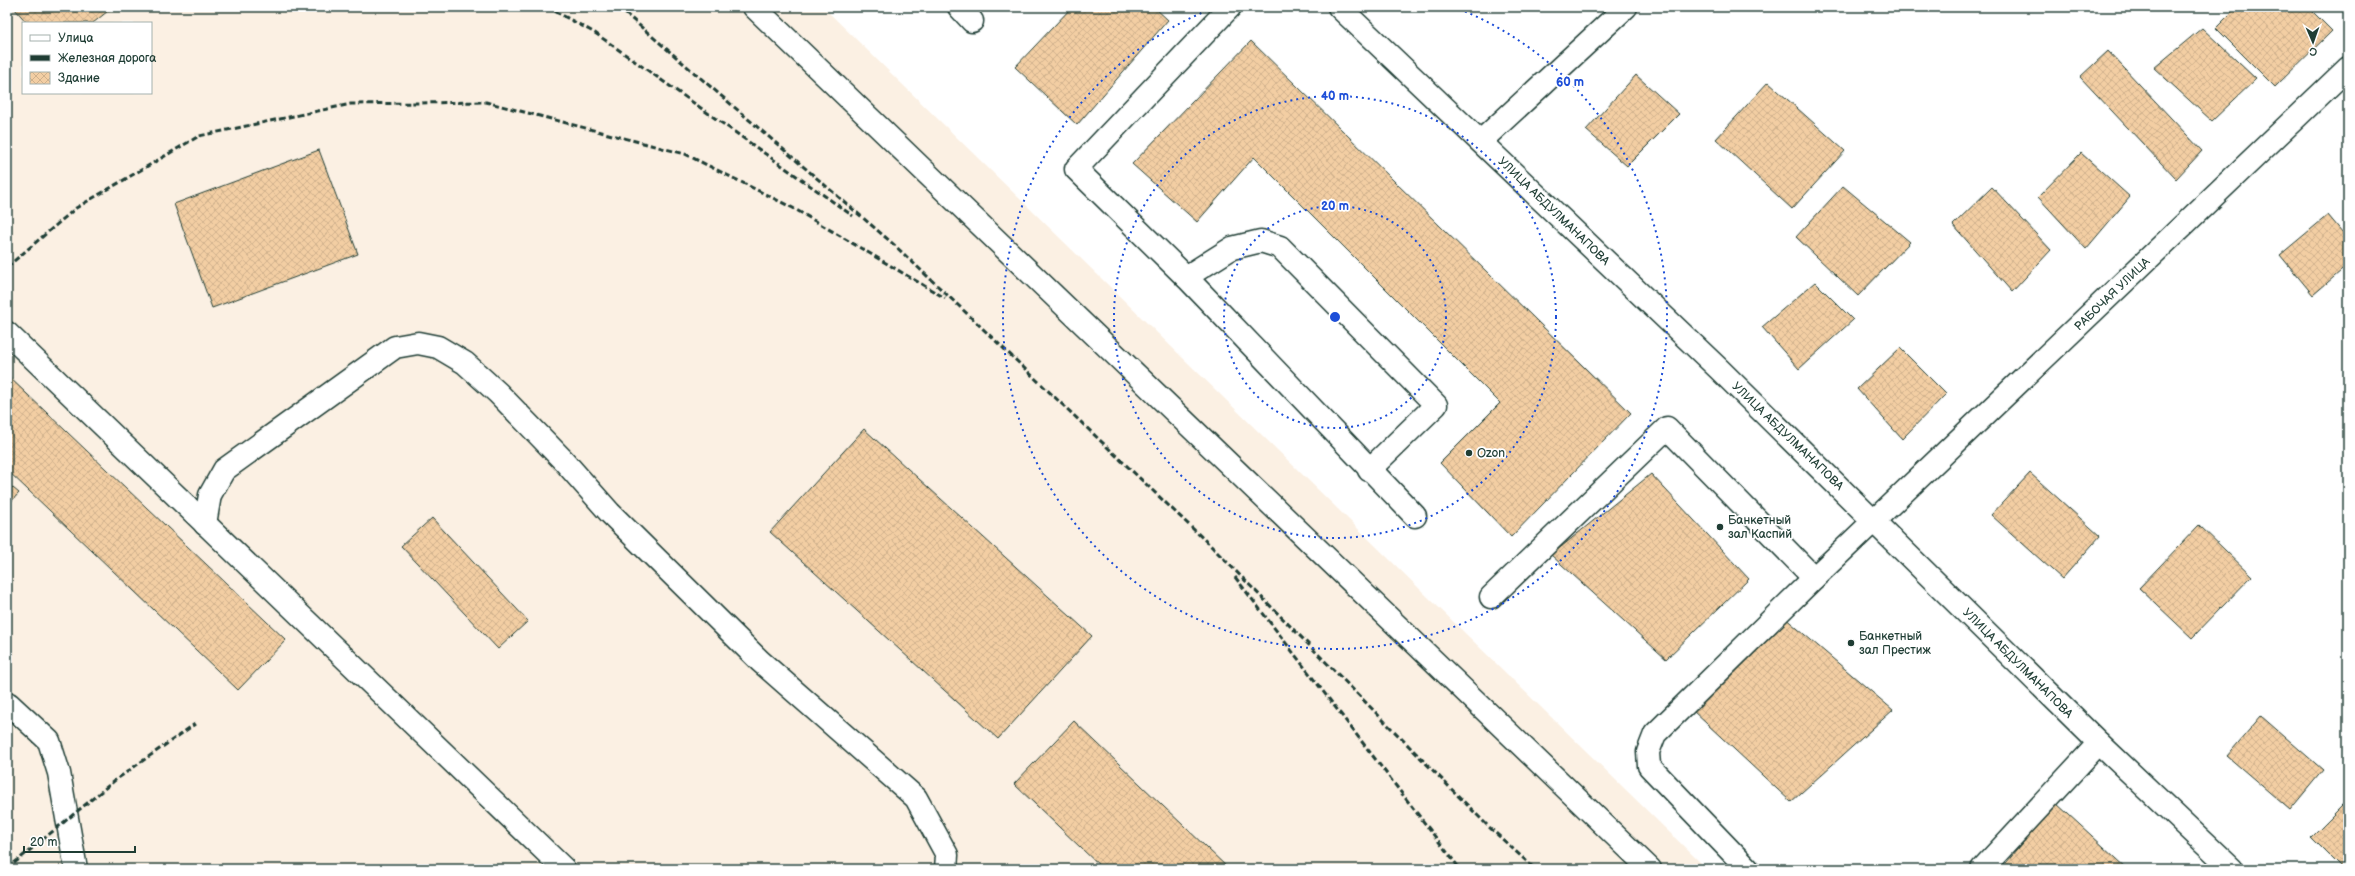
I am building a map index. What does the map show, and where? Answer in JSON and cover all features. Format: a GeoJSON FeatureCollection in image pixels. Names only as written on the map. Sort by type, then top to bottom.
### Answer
{"type":"FeatureCollection","features":[{"type":"Feature","properties":{"kind":"street"},"geometry":{"type":"LineString","coordinates":[[754,7],[1650,869]]}},
{"type":"Feature","properties":{"kind":"street"},"geometry":{"type":"LineString","coordinates":[[1230,7],[1076,169],[1186,277],[1369,470],[1415,516]]}},
{"type":"Feature","properties":{"kind":"street","name":"УЛИЦА АБДУЛМАНАПОВА"},"geometry":{"type":"LineString","coordinates":[[1339,7],[1720,369],[2099,743],[2232,869]]}},
{"type":"Feature","properties":{"kind":"street"},"geometry":{"type":"LineString","coordinates":[[1481,141],[1626,7]]}},
{"type":"Feature","properties":{"kind":"street","name":"РАБОЧАЯ УЛИЦА"},"geometry":{"type":"LineString","coordinates":[[1748,869],[1649,766],[1648,752],[1654,734],[1814,578],[2348,68]]}},
{"type":"Feature","properties":{"kind":"street"},"geometry":{"type":"LineString","coordinates":[[1186,277],[1232,248],[1261,241],[1280,247],[1436,405],[1369,470]]}},
{"type":"Feature","properties":{"kind":"street"},"geometry":{"type":"LineString","coordinates":[[7,333],[564,869]]}},
{"type":"Feature","properties":{"kind":"street"},"geometry":{"type":"LineString","coordinates":[[205,524],[210,495],[224,470],[395,347],[418,343],[438,347],[465,363],[498,393],[610,513],[755,656],[916,798],[947,855],[946,869]]}},
{"type":"Feature","properties":{"kind":"street"},"geometry":{"type":"LineString","coordinates":[[1491,597],[1667,428],[1814,578]]}},
{"type":"Feature","properties":{"kind":"street"},"geometry":{"type":"LineString","coordinates":[[7,706],[10,704],[49,741],[59,773],[76,869]]}},
{"type":"Feature","properties":{"kind":"street"},"geometry":{"type":"LineString","coordinates":[[1982,869],[2099,743]]}},
{"type":"Feature","properties":{"kind":"shaded area"},"geometry":{"type":"Polygon","coordinates":[[[7,7],[823,7],[1707,869],[7,869],[7,7]]]}},
{"type":"Feature","properties":{"kind":"building"},"geometry":{"type":"Polygon","coordinates":[[[18,7],[113,7],[94,22],[26,22],[15,9],[18,7]]]}},
{"type":"Feature","properties":{"kind":"building"},"geometry":{"type":"Polygon","coordinates":[[[1072,7],[1154,7],[1168,20],[1077,125],[1015,67],[1072,7]]]}},
{"type":"Feature","properties":{"kind":"building"},"geometry":{"type":"Polygon","coordinates":[[[2237,7],[2308,7],[2332,31],[2275,87],[2216,28],[2237,7]]]}},
{"type":"Feature","properties":{"kind":"building"},"geometry":{"type":"Polygon","coordinates":[[[2202,28],[2256,79],[2212,121],[2154,68],[2202,28]]]}},
{"type":"Feature","properties":{"kind":"building"},"geometry":{"type":"Polygon","coordinates":[[[1251,41],[1631,413],[1511,537],[1440,463],[1500,403],[1254,157],[1197,222],[1132,164],[1251,41]]]}},
{"type":"Feature","properties":{"kind":"building"},"geometry":{"type":"Polygon","coordinates":[[[2108,51],[2202,151],[2176,179],[2080,77],[2108,51]]]}},
{"type":"Feature","properties":{"kind":"building"},"geometry":{"type":"Polygon","coordinates":[[[1636,75],[1679,114],[1627,166],[1586,130],[1636,75]]]}},
{"type":"Feature","properties":{"kind":"building"},"geometry":{"type":"Polygon","coordinates":[[[1768,82],[1845,151],[1792,209],[1716,139],[1768,82]]]}},
{"type":"Feature","properties":{"kind":"building"},"geometry":{"type":"Polygon","coordinates":[[[319,150],[358,254],[212,308],[174,204],[319,150]]]}},
{"type":"Feature","properties":{"kind":"building"},"geometry":{"type":"Polygon","coordinates":[[[2081,153],[2130,197],[2086,249],[2038,197],[2081,153]]]}},
{"type":"Feature","properties":{"kind":"building"},"geometry":{"type":"Polygon","coordinates":[[[1843,186],[1910,242],[1858,296],[1796,237],[1843,186]]]}},
{"type":"Feature","properties":{"kind":"building"},"geometry":{"type":"Polygon","coordinates":[[[1992,187],[2051,250],[2012,292],[1953,225],[1992,187]]]}},
{"type":"Feature","properties":{"kind":"building"},"geometry":{"type":"Polygon","coordinates":[[[2328,215],[2348,239],[2348,265],[2313,295],[2280,255],[2328,215]]]}},
{"type":"Feature","properties":{"kind":"building"},"geometry":{"type":"Polygon","coordinates":[[[1815,282],[1853,320],[1799,369],[1762,327],[1815,282]]]}},
{"type":"Feature","properties":{"kind":"building"},"geometry":{"type":"Polygon","coordinates":[[[1900,348],[1946,394],[1902,439],[1857,389],[1900,348]]]}},
{"type":"Feature","properties":{"kind":"building"},"geometry":{"type":"Polygon","coordinates":[[[7,375],[286,640],[238,690],[7,470],[7,375]]]}},
{"type":"Feature","properties":{"kind":"building"},"geometry":{"type":"Polygon","coordinates":[[[864,429],[1092,636],[998,739],[770,532],[864,429]]]}},
{"type":"Feature","properties":{"kind":"building"},"geometry":{"type":"Polygon","coordinates":[[[2030,473],[2100,536],[2062,579],[1991,515],[2030,473]]]}},
{"type":"Feature","properties":{"kind":"building"},"geometry":{"type":"Polygon","coordinates":[[[1651,474],[1749,579],[1666,659],[1551,555],[1651,474]]]}},
{"type":"Feature","properties":{"kind":"building"},"geometry":{"type":"Polygon","coordinates":[[[7,483],[19,493],[7,506],[7,483]]]}},
{"type":"Feature","properties":{"kind":"building"},"geometry":{"type":"Polygon","coordinates":[[[432,518],[528,621],[498,649],[401,546],[432,518]]]}},
{"type":"Feature","properties":{"kind":"building"},"geometry":{"type":"Polygon","coordinates":[[[2199,525],[2252,576],[2192,638],[2139,588],[2199,525]]]}},
{"type":"Feature","properties":{"kind":"building"},"geometry":{"type":"Polygon","coordinates":[[[1784,617],[1893,710],[1791,802],[1693,711],[1784,617]]]}},
{"type":"Feature","properties":{"kind":"building"},"geometry":{"type":"Polygon","coordinates":[[[2261,716],[2323,770],[2290,810],[2227,756],[2261,716]]]}},
{"type":"Feature","properties":{"kind":"building"},"geometry":{"type":"Polygon","coordinates":[[[1074,721],[1229,869],[1103,869],[1014,784],[1074,721]]]}},
{"type":"Feature","properties":{"kind":"building"},"geometry":{"type":"Polygon","coordinates":[[[2348,800],[2348,866],[2343,869],[2311,837],[2348,800]]]}},
{"type":"Feature","properties":{"kind":"building"},"geometry":{"type":"Polygon","coordinates":[[[2056,803],[2128,869],[2001,869],[2056,803]]]}},
{"type":"Feature","properties":{"kind":"railway"},"geometry":{"type":"LineString","coordinates":[[547,7],[595,33],[853,216]]}},
{"type":"Feature","properties":{"kind":"railway"},"geometry":{"type":"LineString","coordinates":[[618,7],[891,242],[1211,546],[1488,826],[1535,869]]}},
{"type":"Feature","properties":{"kind":"railway"},"geometry":{"type":"LineString","coordinates":[[7,267],[76,208],[199,136],[351,104],[486,102],[685,154],[793,208],[945,298]]}},
{"type":"Feature","properties":{"kind":"railway"},"geometry":{"type":"LineString","coordinates":[[1235,577],[1460,869]]}},
{"type":"Feature","properties":{"kind":"railway"},"geometry":{"type":"LineString","coordinates":[[7,869],[114,781],[195,724]]}},
{"type":"Feature","properties":{"kind":"place","name":"Ozon"},"geometry":{"type":"Point","coordinates":[1469,453]}},
{"type":"Feature","properties":{"kind":"place","name":"Банкетный зал Каспий"},"geometry":{"type":"Point","coordinates":[1720,527]}},
{"type":"Feature","properties":{"kind":"place","name":"Банкетный зал Престиж"},"geometry":{"type":"Point","coordinates":[1851,643]}}]}
